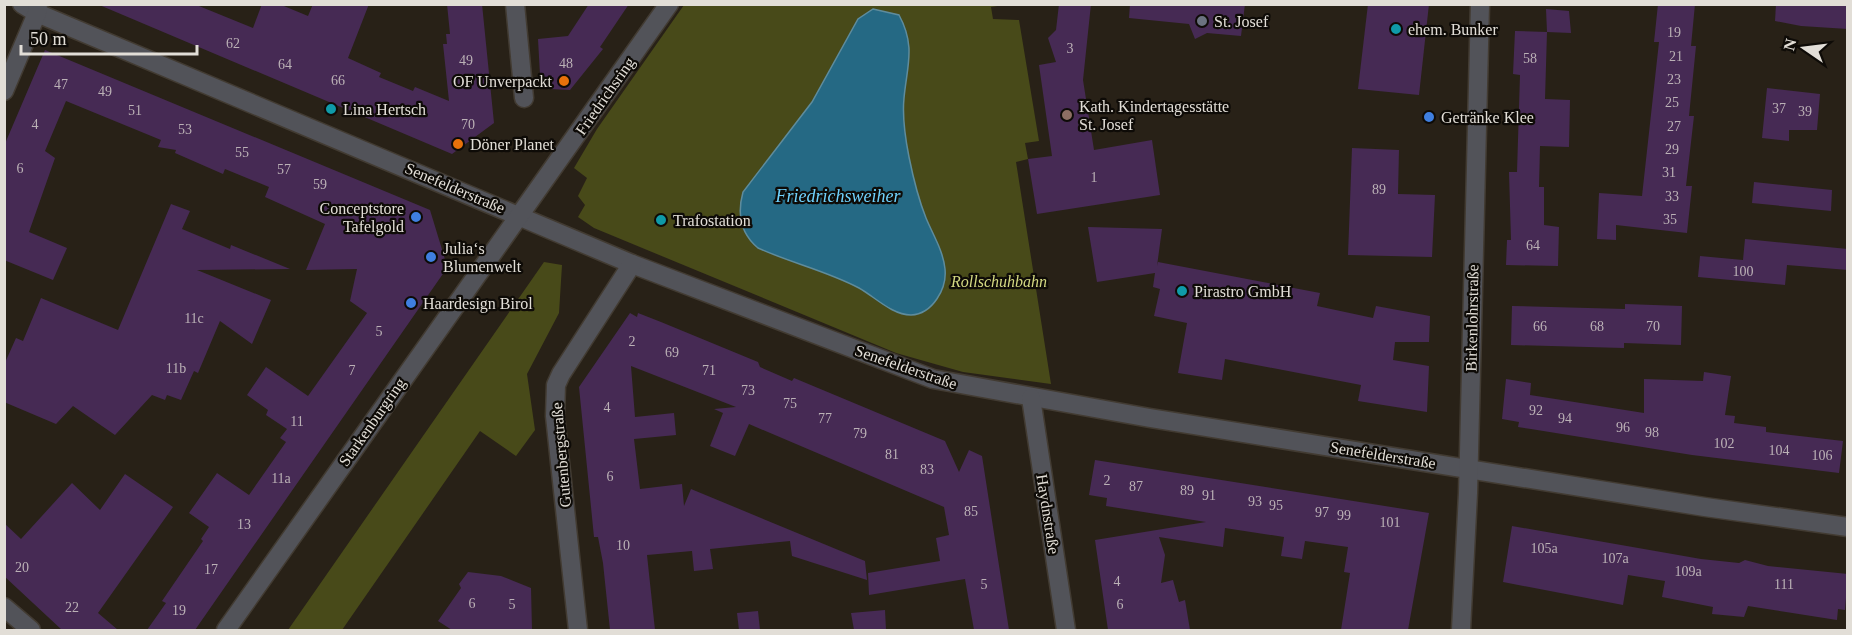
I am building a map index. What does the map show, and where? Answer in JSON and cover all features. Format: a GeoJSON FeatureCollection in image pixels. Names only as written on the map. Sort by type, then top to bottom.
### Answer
{"type":"FeatureCollection","features":[{"type":"Feature","properties":{"kind":"street"},"geometry":{"type":"LineString","coordinates":[[515,4],[524,98]]}},
{"type":"Feature","properties":{"kind":"street","name":"Friedrichsring"},"geometry":{"type":"LineString","coordinates":[[518,215],[576,139],[669,4]]}},
{"type":"Feature","properties":{"kind":"street","name":"Birkenlohrstraße"},"geometry":{"type":"LineString","coordinates":[[1461,630],[1469,468],[1480,4]]}},
{"type":"Feature","properties":{"kind":"street"},"geometry":{"type":"LineString","coordinates":[[4,91],[32,7]]}},
{"type":"Feature","properties":{"kind":"street","name":"Senefelderstraße"},"geometry":{"type":"LineString","coordinates":[[32,7],[632,264],[758,310],[915,373],[964,387],[1705,507],[1848,527]]}},
{"type":"Feature","properties":{"kind":"street","name":"Starkenburgring"},"geometry":{"type":"LineString","coordinates":[[226,630],[518,215]]}},
{"type":"Feature","properties":{"kind":"street","name":"Gutenbergstraße"},"geometry":{"type":"LineString","coordinates":[[578,630],[555,416],[556,385],[569,360],[632,264]]}},
{"type":"Feature","properties":{"kind":"street","name":"Haydnstraße"},"geometry":{"type":"LineString","coordinates":[[1031,398],[1066,630]]}},
{"type":"Feature","properties":{"kind":"street"},"geometry":{"type":"LineString","coordinates":[[4,607],[31,630]]}},
{"type":"Feature","properties":{"kind":"green space","name":"Rollschuhbahn"},"geometry":{"type":"Polygon","coordinates":[[[684,5],[1004,5],[991,7],[993,19],[1019,20],[1039,141],[1025,143],[1028,159],[1016,162],[1051,384],[963,372],[896,353],[594,228],[578,217],[585,205],[578,196],[587,178],[574,168],[597,129],[684,5]]]}},
{"type":"Feature","properties":{"kind":"green space"},"geometry":{"type":"Polygon","coordinates":[[[544,262],[562,265],[559,313],[527,374],[535,430],[516,456],[480,431],[342,630],[288,630],[544,262]]]}},
{"type":"Feature","properties":{"kind":"water","name":"Friedrichsweiher"},"geometry":{"type":"Polygon","coordinates":[[[873,9],[899,15],[904,26],[909,46],[903,113],[906,142],[918,195],[944,262],[945,276],[941,292],[932,305],[919,314],[897,312],[847,282],[758,248],[747,236],[740,215],[743,192],[812,102],[858,19],[873,9]]]}},
{"type":"Feature","properties":{"kind":"building"},"geometry":{"type":"Polygon","coordinates":[[[97,4],[194,4],[253,28],[262,4],[279,4],[308,16],[313,4],[369,4],[348,58],[381,73],[379,77],[413,91],[415,87],[449,101],[443,44],[447,44],[446,34],[450,34],[447,4],[482,4],[494,123],[452,154],[97,4]]]}},
{"type":"Feature","properties":{"kind":"building"},"geometry":{"type":"Polygon","coordinates":[[[589,4],[629,4],[600,47],[603,49],[570,90],[550,89],[543,84],[540,75],[538,39],[568,36],[589,4]]]}},
{"type":"Feature","properties":{"kind":"building"},"geometry":{"type":"Polygon","coordinates":[[[1059,4],[1091,4],[1083,80],[1094,150],[1152,140],[1160,195],[1037,214],[1028,159],[1052,156],[1039,65],[1056,62],[1048,38],[1056,30],[1059,4]]]}},
{"type":"Feature","properties":{"kind":"building","name":"St. Josef"},"geometry":{"type":"Polygon","coordinates":[[[1130,4],[1245,4],[1241,36],[1207,33],[1195,39],[1189,24],[1129,18],[1130,4]]]}},
{"type":"Feature","properties":{"kind":"building","name":"ehem. Bunker"},"geometry":{"type":"Polygon","coordinates":[[[1368,4],[1429,4],[1419,95],[1358,89],[1368,4]]]}},
{"type":"Feature","properties":{"kind":"building"},"geometry":{"type":"Polygon","coordinates":[[[1658,4],[1695,4],[1691,46],[1696,46],[1689,116],[1694,116],[1686,186],[1692,186],[1687,233],[1616,225],[1616,240],[1597,239],[1599,193],[1642,196],[1659,42],[1654,42],[1658,4]]]}},
{"type":"Feature","properties":{"kind":"building"},"geometry":{"type":"Polygon","coordinates":[[[1776,4],[1848,4],[1848,29],[1801,26],[1775,21],[1776,4]]]}},
{"type":"Feature","properties":{"kind":"building"},"geometry":{"type":"Polygon","coordinates":[[[1546,9],[1569,11],[1571,33],[1547,32],[1546,9]]]}},
{"type":"Feature","properties":{"kind":"building"},"geometry":{"type":"Polygon","coordinates":[[[1515,31],[1547,32],[1545,99],[1570,100],[1569,147],[1540,146],[1539,187],[1544,187],[1544,225],[1559,227],[1558,266],[1506,265],[1507,240],[1511,240],[1509,172],[1517,172],[1520,75],[1513,74],[1515,31]]]}},
{"type":"Feature","properties":{"kind":"building"},"geometry":{"type":"Polygon","coordinates":[[[45,50],[430,210],[444,256],[447,268],[195,630],[147,630],[166,603],[162,601],[203,541],[201,539],[209,527],[189,513],[217,473],[249,495],[286,442],[280,438],[287,429],[266,415],[268,410],[247,395],[266,367],[308,396],[367,313],[350,301],[357,269],[306,270],[325,224],[265,197],[269,187],[225,169],[223,174],[175,153],[176,150],[158,147],[161,140],[66,101],[45,151],[55,158],[29,232],[67,248],[53,280],[4,260],[4,146],[45,50]]]}},
{"type":"Feature","properties":{"kind":"building"},"geometry":{"type":"Polygon","coordinates":[[[1767,88],[1820,94],[1817,130],[1789,130],[1789,141],[1762,138],[1767,88]]]}},
{"type":"Feature","properties":{"kind":"building"},"geometry":{"type":"Polygon","coordinates":[[[1352,148],[1399,150],[1398,194],[1435,195],[1432,257],[1348,255],[1352,148]]]}},
{"type":"Feature","properties":{"kind":"building"},"geometry":{"type":"Polygon","coordinates":[[[1754,182],[1832,190],[1831,211],[1752,203],[1754,182]]]}},
{"type":"Feature","properties":{"kind":"building"},"geometry":{"type":"Polygon","coordinates":[[[171,204],[190,211],[182,229],[230,249],[231,245],[290,269],[197,270],[271,300],[252,344],[220,321],[198,373],[194,371],[181,400],[167,395],[165,400],[152,395],[115,435],[73,406],[56,424],[4,402],[4,365],[16,338],[23,341],[41,298],[118,330],[171,204]]]}},
{"type":"Feature","properties":{"kind":"building"},"geometry":{"type":"Polygon","coordinates":[[[1088,227],[1162,229],[1157,266],[1158,262],[1320,293],[1317,306],[1373,318],[1376,306],[1430,316],[1429,342],[1395,342],[1393,360],[1429,366],[1427,412],[1358,401],[1361,385],[1225,359],[1222,380],[1178,373],[1187,323],[1154,316],[1160,289],[1153,287],[1155,273],[1097,282],[1088,227]]]}},
{"type":"Feature","properties":{"kind":"building"},"geometry":{"type":"Polygon","coordinates":[[[1745,239],[1848,249],[1848,270],[1787,265],[1785,285],[1698,277],[1700,256],[1743,260],[1745,239]]]}},
{"type":"Feature","properties":{"kind":"building"},"geometry":{"type":"Polygon","coordinates":[[[1625,304],[1682,306],[1681,345],[1624,343],[1624,348],[1511,345],[1512,306],[1625,309],[1625,304]]]}},
{"type":"Feature","properties":{"kind":"building"},"geometry":{"type":"Polygon","coordinates":[[[630,313],[637,317],[638,313],[661,322],[758,362],[760,367],[792,381],[794,378],[945,441],[959,472],[969,450],[982,456],[1009,630],[974,630],[965,579],[869,595],[868,573],[940,561],[936,538],[949,535],[944,507],[749,424],[735,456],[710,446],[723,413],[714,409],[736,407],[631,366],[635,417],[674,413],[676,435],[634,439],[640,489],[682,484],[684,506],[691,489],[865,561],[867,580],[792,556],[790,541],[710,549],[713,569],[694,571],[692,551],[647,555],[655,630],[610,630],[603,563],[598,537],[594,537],[579,387],[630,313]]]}},
{"type":"Feature","properties":{"kind":"building"},"geometry":{"type":"Polygon","coordinates":[[[1704,372],[1731,376],[1725,415],[1735,416],[1734,423],[1766,427],[1766,432],[1843,441],[1839,473],[1692,455],[1518,427],[1519,422],[1502,419],[1506,379],[1531,383],[1530,395],[1644,413],[1644,379],[1703,381],[1704,372]]]}},
{"type":"Feature","properties":{"kind":"building"},"geometry":{"type":"Polygon","coordinates":[[[1095,460],[1429,513],[1408,630],[1341,630],[1350,573],[1344,572],[1348,547],[1305,541],[1302,559],[1281,556],[1284,537],[1225,528],[1223,547],[1159,537],[1165,555],[1161,583],[1173,580],[1179,602],[1185,600],[1190,630],[1108,630],[1095,540],[1206,522],[1106,506],[1107,498],[1089,495],[1095,460]]]}},
{"type":"Feature","properties":{"kind":"building"},"geometry":{"type":"Polygon","coordinates":[[[125,474],[173,507],[98,613],[118,630],[62,630],[4,576],[4,523],[21,539],[72,483],[100,510],[125,474]]]}},
{"type":"Feature","properties":{"kind":"building"},"geometry":{"type":"Polygon","coordinates":[[[1512,526],[1701,559],[1739,563],[1745,560],[1768,566],[1848,574],[1845,610],[1838,609],[1837,620],[1748,606],[1744,617],[1712,614],[1713,607],[1662,597],[1665,581],[1628,575],[1623,605],[1503,582],[1512,526]]]}},
{"type":"Feature","properties":{"kind":"building"},"geometry":{"type":"Polygon","coordinates":[[[468,572],[501,576],[531,588],[532,630],[452,630],[438,621],[461,588],[459,584],[468,572]]]}},
{"type":"Feature","properties":{"kind":"building"},"geometry":{"type":"Polygon","coordinates":[[[885,610],[886,630],[854,630],[851,613],[885,610]]]}},
{"type":"Feature","properties":{"kind":"building"},"geometry":{"type":"Polygon","coordinates":[[[758,611],[760,630],[739,630],[737,613],[758,611]]]}},
{"type":"Feature","properties":{"kind":"place","name":"St. Josef"},"geometry":{"type":"Point","coordinates":[1202,21]}},
{"type":"Feature","properties":{"kind":"place","name":"ehem. Bunker"},"geometry":{"type":"Point","coordinates":[1396,29]}},
{"type":"Feature","properties":{"kind":"place","name":"OF Unverpackt"},"geometry":{"type":"Point","coordinates":[564,81]}},
{"type":"Feature","properties":{"kind":"place","name":"Lina Hertsch"},"geometry":{"type":"Point","coordinates":[331,109]}},
{"type":"Feature","properties":{"kind":"place","name":"Kath. Kindertagesstätte St. Josef"},"geometry":{"type":"Point","coordinates":[1067,115]}},
{"type":"Feature","properties":{"kind":"place","name":"Getränke Klee"},"geometry":{"type":"Point","coordinates":[1429,117]}},
{"type":"Feature","properties":{"kind":"place","name":"Döner Planet"},"geometry":{"type":"Point","coordinates":[458,144]}},
{"type":"Feature","properties":{"kind":"place","name":"Conceptstore Tafelgold"},"geometry":{"type":"Point","coordinates":[416,217]}},
{"type":"Feature","properties":{"kind":"place","name":"Trafostation"},"geometry":{"type":"Point","coordinates":[661,220]}},
{"type":"Feature","properties":{"kind":"place","name":"Julia‘s Blumenwelt"},"geometry":{"type":"Point","coordinates":[431,257]}},
{"type":"Feature","properties":{"kind":"place","name":"Pirastro GmbH"},"geometry":{"type":"Point","coordinates":[1182,291]}},
{"type":"Feature","properties":{"kind":"place","name":"Haardesign Birol"},"geometry":{"type":"Point","coordinates":[411,303]}}]}
